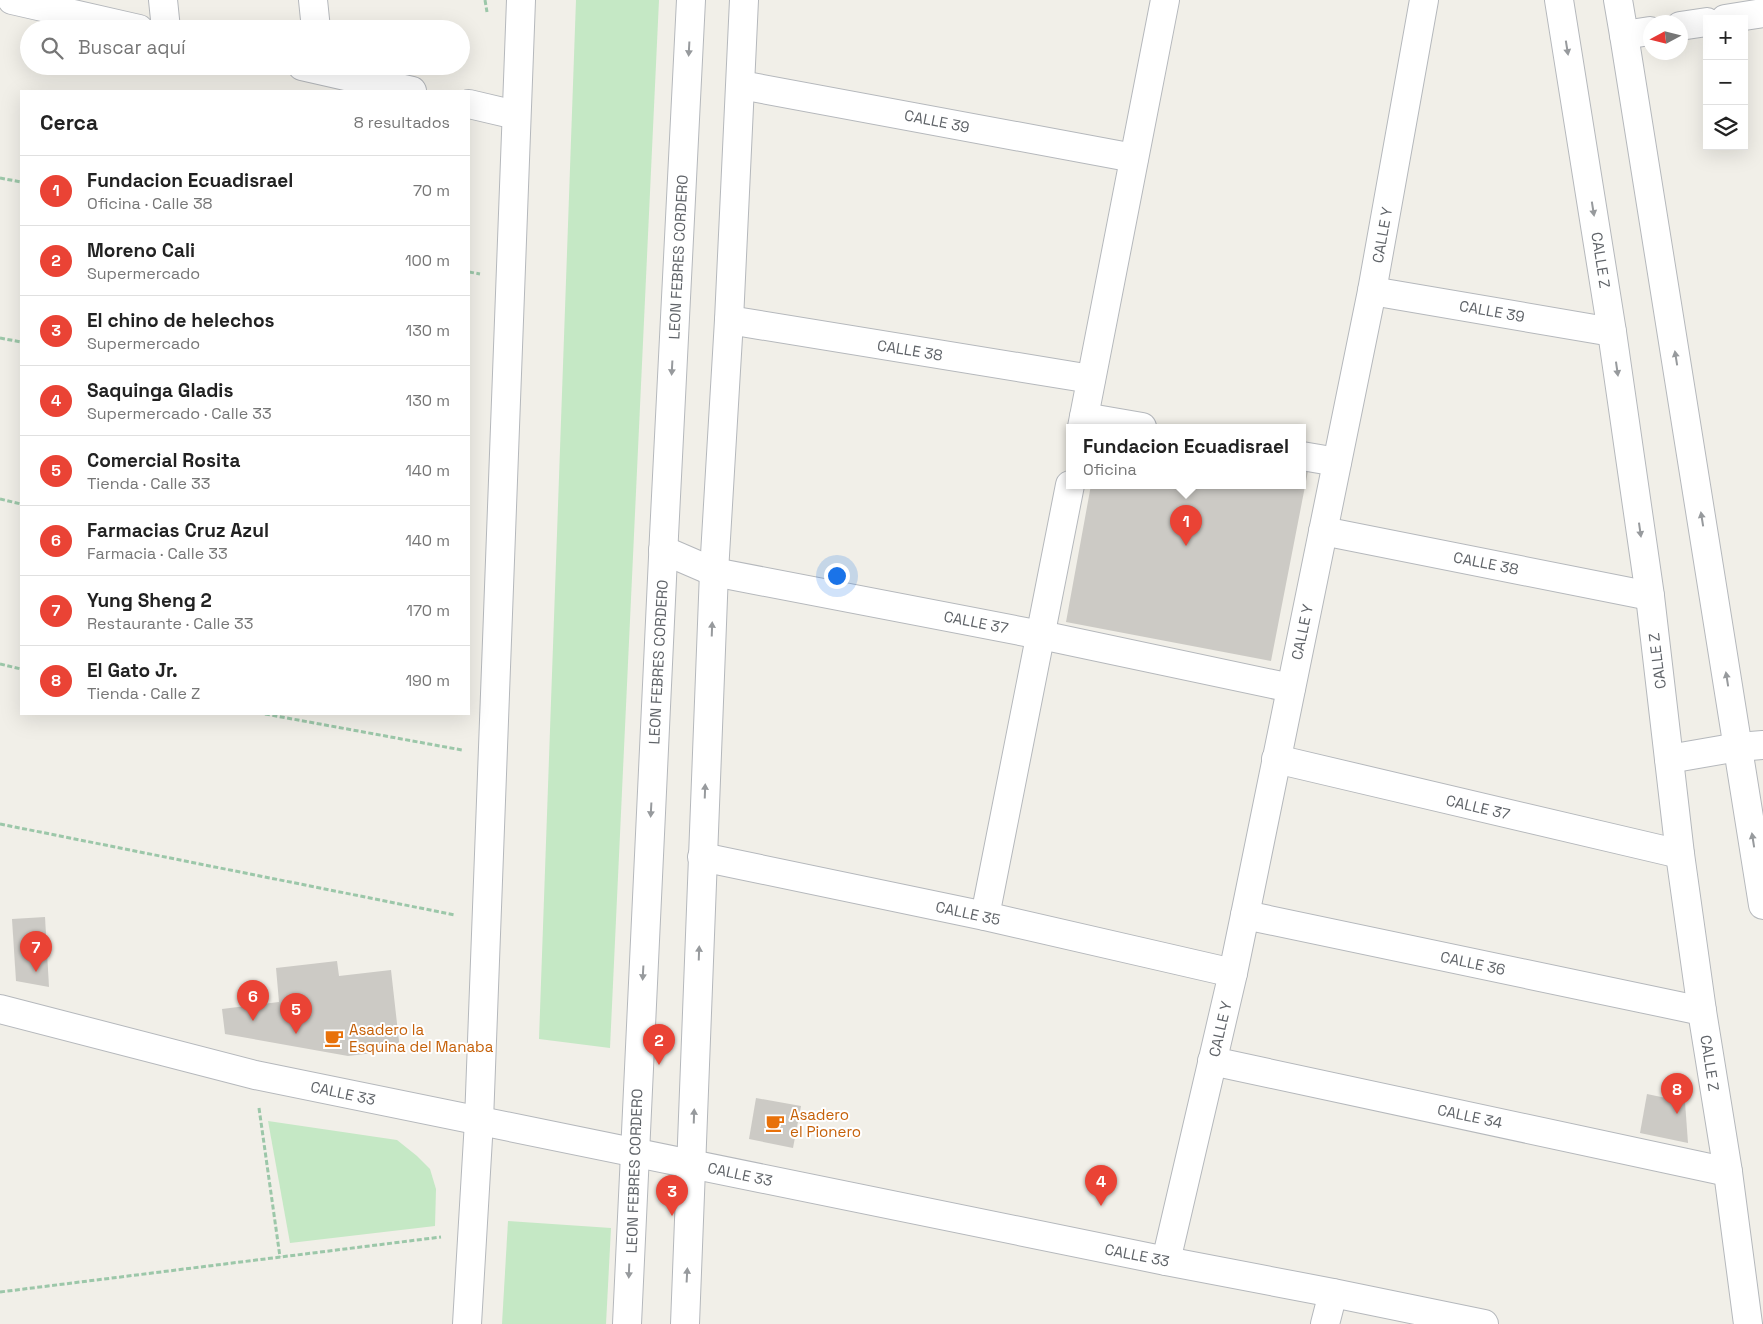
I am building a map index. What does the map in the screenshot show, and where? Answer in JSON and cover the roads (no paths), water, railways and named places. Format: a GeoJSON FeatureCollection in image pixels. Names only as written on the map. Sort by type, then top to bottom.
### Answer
{"type":"FeatureCollection","features":[{"type":"Feature","properties":{"kind":"street"},"geometry":{"type":"LineString","coordinates":[[14,0],[100,20]]}},
{"type":"Feature","properties":{"kind":"street"},"geometry":{"type":"LineString","coordinates":[[163,0],[165,20]]}},
{"type":"Feature","properties":{"kind":"street"},"geometry":{"type":"LineString","coordinates":[[313,0],[315,20]]}},
{"type":"Feature","properties":{"kind":"street"},"geometry":{"type":"LineString","coordinates":[[467,1324],[479,1121],[521,0]]}},
{"type":"Feature","properties":{"kind":"street","name":"LEON FEBRES CORDERO"},"geometry":{"type":"LineString","coordinates":[[627,1324],[691,0]]}},
{"type":"Feature","properties":{"kind":"street"},"geometry":{"type":"LineString","coordinates":[[685,1324],[714,572],[729,320],[744,0]]}},
{"type":"Feature","properties":{"kind":"street"},"geometry":{"type":"LineString","coordinates":[[1107,424],[1083,422],[1165,0]]}},
{"type":"Feature","properties":{"kind":"street","name":"CALLE Y"},"geometry":{"type":"LineString","coordinates":[[1166,1261],[1245,915],[1372,291],[1424,0]]}},
{"type":"Feature","properties":{"kind":"street","name":"CALLE Z"},"geometry":{"type":"LineString","coordinates":[[1559,0],[1612,332],[1650,596],[1680,854],[1702,1011],[1728,1172],[1748,1324]]}},
{"type":"Feature","properties":{"kind":"street"},"geometry":{"type":"LineString","coordinates":[[1618,0],[1638,33],[1750,746],[1763,905]]}},
{"type":"Feature","properties":{"kind":"street"},"geometry":{"type":"LineString","coordinates":[[1748,15],[1763,13]]}},
{"type":"Feature","properties":{"kind":"street"},"geometry":{"type":"LineString","coordinates":[[1688,25],[1703,23]]}},
{"type":"Feature","properties":{"kind":"street"},"geometry":{"type":"LineString","coordinates":[[344,75],[408,90]]}},
{"type":"Feature","properties":{"kind":"street","name":"CALLE 39"},"geometry":{"type":"LineString","coordinates":[[741,85],[1134,158]]}},
{"type":"Feature","properties":{"kind":"street"},"geometry":{"type":"LineString","coordinates":[[470,104],[516,115]]}},
{"type":"Feature","properties":{"kind":"street","name":"CALLE 39"},"geometry":{"type":"LineString","coordinates":[[1372,291],[1612,332]]}},
{"type":"Feature","properties":{"kind":"street","name":"CALLE 38"},"geometry":{"type":"LineString","coordinates":[[729,320],[1091,379]]}},
{"type":"Feature","properties":{"kind":"street"},"geometry":{"type":"LineString","coordinates":[[1306,457],[1337,462]]}},
{"type":"Feature","properties":{"kind":"street"},"geometry":{"type":"LineString","coordinates":[[985,916],[1069,489]]}},
{"type":"Feature","properties":{"kind":"street","name":"CALLE 38"},"geometry":{"type":"LineString","coordinates":[[1323,531],[1650,596]]}},
{"type":"Feature","properties":{"kind":"street","name":"CALLE 37"},"geometry":{"type":"LineString","coordinates":[[663,550],[714,572],[1041,635],[1291,688]]}},
{"type":"Feature","properties":{"kind":"street"},"geometry":{"type":"LineString","coordinates":[[1669,759],[1750,746]]}},
{"type":"Feature","properties":{"kind":"street","name":"CALLE 37"},"geometry":{"type":"LineString","coordinates":[[1276,759],[1680,854]]}},
{"type":"Feature","properties":{"kind":"street","name":"CALLE 35"},"geometry":{"type":"LineString","coordinates":[[702,857],[985,916],[1233,973]]}},
{"type":"Feature","properties":{"kind":"street","name":"CALLE 36"},"geometry":{"type":"LineString","coordinates":[[1245,915],[1702,1011]]}},
{"type":"Feature","properties":{"kind":"street","name":"CALLE 33"},"geometry":{"type":"LineString","coordinates":[[0,1009],[255,1075],[1484,1324]]}},
{"type":"Feature","properties":{"kind":"street","name":"CALLE 34"},"geometry":{"type":"LineString","coordinates":[[1212,1061],[1728,1172]]}},
{"type":"Feature","properties":{"kind":"street"},"geometry":{"type":"LineString","coordinates":[[1325,1324],[1333,1293]]}},
{"type":"Feature","properties":{"kind":"place","name":"Fundacion Ecuadisrael"},"geometry":{"type":"Point","coordinates":[1186,546]}},
{"type":"Feature","properties":{"kind":"place","name":"Yung Sheng 2"},"geometry":{"type":"Point","coordinates":[36,972]}},
{"type":"Feature","properties":{"kind":"place","name":"Farmacias Cruz Azul"},"geometry":{"type":"Point","coordinates":[253,1021]}},
{"type":"Feature","properties":{"kind":"place","name":"Comercial Rosita"},"geometry":{"type":"Point","coordinates":[296,1034]}},
{"type":"Feature","properties":{"kind":"place","name":"Asadero la Esquina del Manaba"},"geometry":{"type":"Point","coordinates":[334,1038]}},
{"type":"Feature","properties":{"kind":"place","name":"Moreno Cali"},"geometry":{"type":"Point","coordinates":[659,1065]}},
{"type":"Feature","properties":{"kind":"place","name":"El Gato Jr."},"geometry":{"type":"Point","coordinates":[1677,1114]}},
{"type":"Feature","properties":{"kind":"place","name":"Asadero el Pionero"},"geometry":{"type":"Point","coordinates":[775,1123]}},
{"type":"Feature","properties":{"kind":"place","name":"Saquinga Gladis"},"geometry":{"type":"Point","coordinates":[1101,1206]}},
{"type":"Feature","properties":{"kind":"place","name":"El chino de helechos"},"geometry":{"type":"Point","coordinates":[672,1216]}}]}
